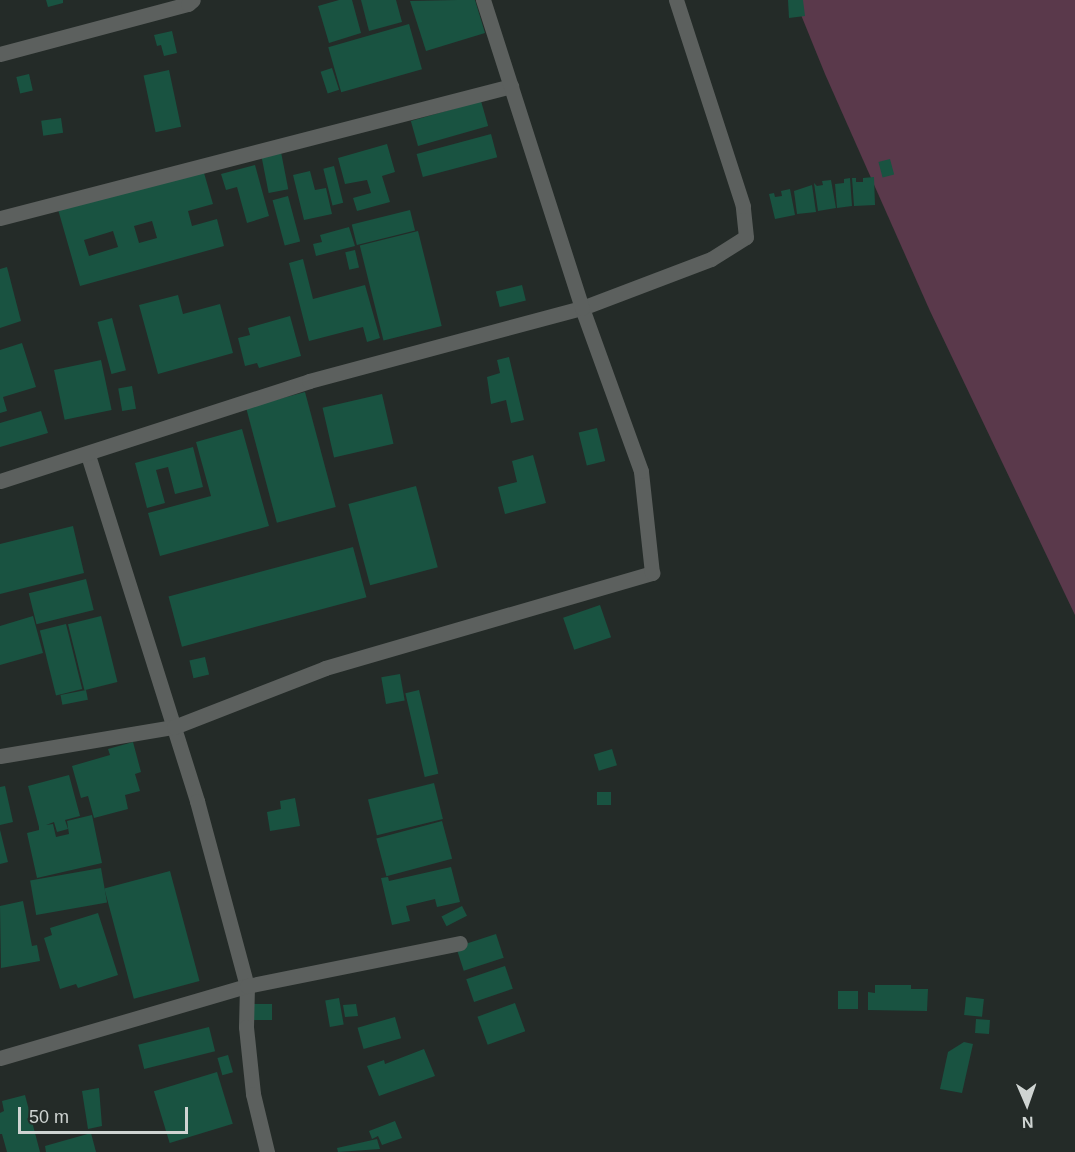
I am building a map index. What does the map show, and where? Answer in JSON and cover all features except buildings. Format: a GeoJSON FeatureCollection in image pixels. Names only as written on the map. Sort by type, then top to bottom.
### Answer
{"type":"FeatureCollection","features":[{"type":"Feature","properties":{"kind":"street"},"geometry":{"type":"LineString","coordinates":[[0,54],[188,4],[193,0]]}},
{"type":"Feature","properties":{"kind":"street"},"geometry":{"type":"LineString","coordinates":[[0,756],[174,728],[325,668],[652,573],[641,471],[582,308],[483,0]]}},
{"type":"Feature","properties":{"kind":"street"},"geometry":{"type":"LineString","coordinates":[[0,481],[88,455],[309,381],[582,308],[711,259],[746,237],[743,206],[676,0]]}},
{"type":"Feature","properties":{"kind":"street"},"geometry":{"type":"LineString","coordinates":[[0,218],[511,86]]}},
{"type":"Feature","properties":{"kind":"street"},"geometry":{"type":"LineString","coordinates":[[88,455],[174,728],[247,986],[246,1027],[253,1094],[267,1152]]}},
{"type":"Feature","properties":{"kind":"street"},"geometry":{"type":"LineString","coordinates":[[0,1058],[247,986],[460,943]]}},
{"type":"Feature","properties":{"kind":"shaded area"},"geometry":{"type":"Polygon","coordinates":[[[795,0],[1075,0],[1075,615],[930,311],[825,74],[795,0]]]}}]}
